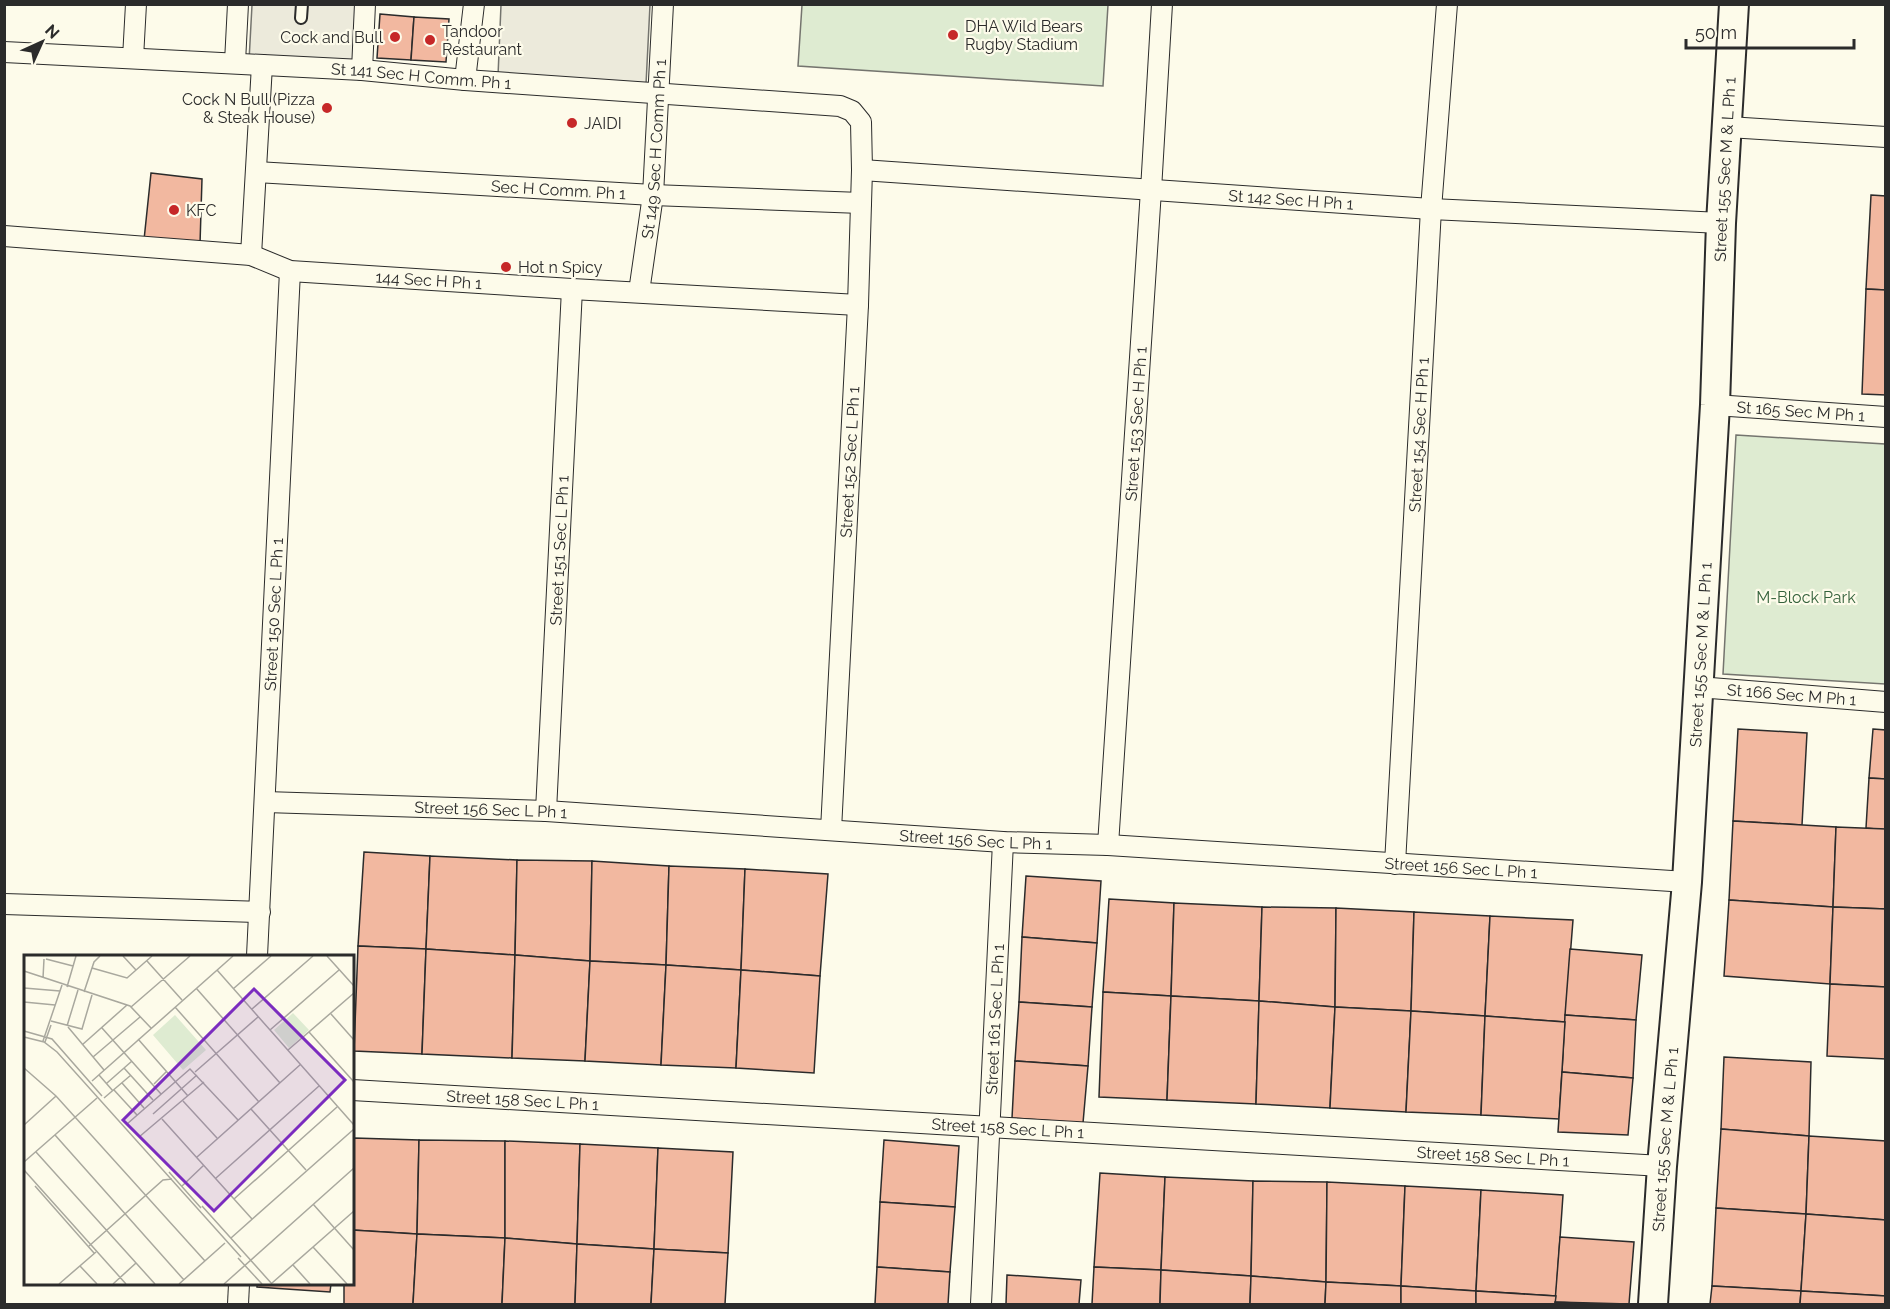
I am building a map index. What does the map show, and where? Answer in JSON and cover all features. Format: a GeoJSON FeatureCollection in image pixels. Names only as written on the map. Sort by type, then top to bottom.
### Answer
{"type":"FeatureCollection","features":[{"type":"Feature","properties":{"kind":"street"},"geometry":{"type":"LineString","coordinates":[[133,58],[136,4]]}},
{"type":"Feature","properties":{"kind":"street"},"geometry":{"type":"LineString","coordinates":[[235,62],[238,4]]}},
{"type":"Feature","properties":{"kind":"street"},"geometry":{"type":"LineString","coordinates":[[362,70],[365,4]]}},
{"type":"Feature","properties":{"kind":"street"},"geometry":{"type":"LineString","coordinates":[[465,80],[474,4]]}},
{"type":"Feature","properties":{"kind":"street","name":"St 149 Sec H Comm Ph 1"},"geometry":{"type":"LineString","coordinates":[[639,292],[653,195],[663,4]]}},
{"type":"Feature","properties":{"kind":"street","name":"Street 153 Sec H Ph 1"},"geometry":{"type":"LineString","coordinates":[[1108,845],[1162,4]]}},
{"type":"Feature","properties":{"kind":"street","name":"Street 154 Sec H Ph 1"},"geometry":{"type":"LineString","coordinates":[[1395,864],[1431,209],[1447,4]]}},
{"type":"Feature","properties":{"kind":"street","name":"Street 155 Sec M & L Ph 1"},"geometry":{"type":"LineString","coordinates":[[1653,1305],[1662,1166],[1687,882],[1715,405],[1721,223],[1734,4]]}},
{"type":"Feature","properties":{"kind":"street","name":"St 141 Sec H Comm. Ph 1"},"geometry":{"type":"LineString","coordinates":[[4,52],[362,70],[465,80],[840,105]]}},
{"type":"Feature","properties":{"kind":"street"},"geometry":{"type":"LineString","coordinates":[[251,255],[262,64]]}},
{"type":"Feature","properties":{"kind":"street","name":"Street 152 Sec L Ph 1"},"geometry":{"type":"LineString","coordinates":[[831,830],[858,304],[862,170],[861,122],[852,111],[840,105]]}},
{"type":"Feature","properties":{"kind":"street"},"geometry":{"type":"LineString","coordinates":[[1728,127],[1886,136]]}},
{"type":"Feature","properties":{"kind":"street","name":"St 142 Sec H Ph 1"},"geometry":{"type":"LineString","coordinates":[[862,170],[1431,209],[1721,223]]}},
{"type":"Feature","properties":{"kind":"street","name":"Sec H Comm. Ph 1"},"geometry":{"type":"LineString","coordinates":[[256,172],[653,195],[861,203]]}},
{"type":"Feature","properties":{"kind":"street","name":"144 Sec H Ph 1"},"geometry":{"type":"LineString","coordinates":[[4,236],[251,255],[290,271],[858,304]]}},
{"type":"Feature","properties":{"kind":"street","name":"Street 150 Sec L Ph 1"},"geometry":{"type":"LineString","coordinates":[[257,955],[290,271]]}},
{"type":"Feature","properties":{"kind":"street","name":"Street 151 Sec L Ph 1"},"geometry":{"type":"LineString","coordinates":[[546,811],[572,289]]}},
{"type":"Feature","properties":{"kind":"street","name":"St 165 Sec M Ph 1"},"geometry":{"type":"LineString","coordinates":[[1715,405],[1886,417]]}},
{"type":"Feature","properties":{"kind":"street","name":"St 166 Sec M Ph 1"},"geometry":{"type":"LineString","coordinates":[[1698,687],[1886,702]]}},
{"type":"Feature","properties":{"kind":"street","name":"Street 156 Sec L Ph 1"},"geometry":{"type":"LineString","coordinates":[[265,802],[546,811],[1003,843],[1108,845],[1687,882]]}},
{"type":"Feature","properties":{"kind":"street","name":"Street 161 Sec L Ph 1"},"geometry":{"type":"LineString","coordinates":[[981,1305],[1003,843]]}},
{"type":"Feature","properties":{"kind":"street"},"geometry":{"type":"LineString","coordinates":[[4,904],[260,912]]}},
{"type":"Feature","properties":{"kind":"street","name":"Street 158 Sec L Ph 1"},"geometry":{"type":"LineString","coordinates":[[354,1090],[1662,1166]]}},
{"type":"Feature","properties":{"kind":"street"},"geometry":{"type":"LineString","coordinates":[[238,1305],[239,1285]]}},
{"type":"Feature","properties":{"kind":"lane"},"geometry":{"type":"LineString","coordinates":[[301,18],[302,4]]}},
{"type":"Feature","properties":{"kind":"green space","name":"DHA Wild Bears Rugby Stadium"},"geometry":{"type":"Polygon","coordinates":[[[802,5],[1108,5],[1103,86],[798,66],[802,5]]]}},
{"type":"Feature","properties":{"kind":"green space","name":"M-Block Park"},"geometry":{"type":"Polygon","coordinates":[[[1736,435],[1885,444],[1885,684],[1723,674],[1736,435]]]}},
{"type":"Feature","properties":{"kind":"shaded area"},"geometry":{"type":"Polygon","coordinates":[[[252,5],[356,5],[353,67],[249,61],[252,5]]]}},
{"type":"Feature","properties":{"kind":"shaded area"},"geometry":{"type":"Polygon","coordinates":[[[501,5],[650,5],[646,84],[498,76],[501,5]]]}},
{"type":"Feature","properties":{"kind":"building","name":"Cock and Bull"},"geometry":{"type":"Polygon","coordinates":[[[380,14],[414,17],[411,60],[377,58],[380,14]]]}},
{"type":"Feature","properties":{"kind":"building","name":"Tandoor Restaurant"},"geometry":{"type":"Polygon","coordinates":[[[414,17],[449,19],[446,62],[411,60],[414,17]]]}},
{"type":"Feature","properties":{"kind":"building","name":"KFC"},"geometry":{"type":"Polygon","coordinates":[[[151,173],[202,179],[200,244],[144,240],[151,173]]]}},
{"type":"Feature","properties":{"kind":"building"},"geometry":{"type":"Polygon","coordinates":[[[1871,195],[1886,196],[1886,290],[1866,289],[1871,195]]]}},
{"type":"Feature","properties":{"kind":"building"},"geometry":{"type":"Polygon","coordinates":[[[1866,289],[1886,290],[1886,395],[1862,394],[1866,289]]]}},
{"type":"Feature","properties":{"kind":"building"},"geometry":{"type":"Polygon","coordinates":[[[1738,729],[1807,733],[1802,825],[1733,821],[1738,729]]]}},
{"type":"Feature","properties":{"kind":"building"},"geometry":{"type":"Polygon","coordinates":[[[1873,729],[1886,730],[1886,779],[1869,778],[1873,729]]]}},
{"type":"Feature","properties":{"kind":"building"},"geometry":{"type":"Polygon","coordinates":[[[1869,778],[1886,779],[1886,830],[1866,828],[1869,778]]]}},
{"type":"Feature","properties":{"kind":"building"},"geometry":{"type":"Polygon","coordinates":[[[1733,821],[1836,827],[1833,907],[1729,900],[1733,821]]]}},
{"type":"Feature","properties":{"kind":"building"},"geometry":{"type":"Polygon","coordinates":[[[1836,827],[1886,829],[1886,909],[1833,907],[1836,827]]]}},
{"type":"Feature","properties":{"kind":"building"},"geometry":{"type":"Polygon","coordinates":[[[364,852],[430,856],[426,949],[358,946],[364,852]]]}},
{"type":"Feature","properties":{"kind":"building"},"geometry":{"type":"Polygon","coordinates":[[[430,856],[517,860],[515,955],[426,949],[430,856]]]}},
{"type":"Feature","properties":{"kind":"building"},"geometry":{"type":"Polygon","coordinates":[[[517,860],[592,861],[590,961],[515,955],[517,860]]]}},
{"type":"Feature","properties":{"kind":"building"},"geometry":{"type":"Polygon","coordinates":[[[592,861],[669,866],[666,965],[590,961],[592,861]]]}},
{"type":"Feature","properties":{"kind":"building"},"geometry":{"type":"Polygon","coordinates":[[[669,866],[745,869],[741,970],[666,965],[669,866]]]}},
{"type":"Feature","properties":{"kind":"building"},"geometry":{"type":"Polygon","coordinates":[[[745,869],[828,874],[820,976],[741,970],[745,869]]]}},
{"type":"Feature","properties":{"kind":"building"},"geometry":{"type":"Polygon","coordinates":[[[1026,876],[1101,881],[1097,943],[1022,937],[1026,876]]]}},
{"type":"Feature","properties":{"kind":"building"},"geometry":{"type":"Polygon","coordinates":[[[1109,899],[1174,903],[1171,996],[1103,992],[1109,899]]]}},
{"type":"Feature","properties":{"kind":"building"},"geometry":{"type":"Polygon","coordinates":[[[1729,900],[1833,907],[1830,984],[1724,976],[1729,900]]]}},
{"type":"Feature","properties":{"kind":"building"},"geometry":{"type":"Polygon","coordinates":[[[1174,903],[1262,907],[1259,1001],[1171,996],[1174,903]]]}},
{"type":"Feature","properties":{"kind":"building"},"geometry":{"type":"Polygon","coordinates":[[[1262,907],[1336,908],[1335,1007],[1259,1001],[1262,907]]]}},
{"type":"Feature","properties":{"kind":"building"},"geometry":{"type":"Polygon","coordinates":[[[1833,907],[1886,909],[1886,987],[1830,984],[1833,907]]]}},
{"type":"Feature","properties":{"kind":"building"},"geometry":{"type":"Polygon","coordinates":[[[1336,908],[1414,912],[1411,1011],[1335,1007],[1336,908]]]}},
{"type":"Feature","properties":{"kind":"building"},"geometry":{"type":"Polygon","coordinates":[[[1414,912],[1490,916],[1485,1016],[1411,1011],[1414,912]]]}},
{"type":"Feature","properties":{"kind":"building"},"geometry":{"type":"Polygon","coordinates":[[[1490,916],[1573,920],[1565,1022],[1485,1016],[1490,916]]]}},
{"type":"Feature","properties":{"kind":"building"},"geometry":{"type":"Polygon","coordinates":[[[1022,937],[1097,943],[1092,1007],[1019,1002],[1022,937]]]}},
{"type":"Feature","properties":{"kind":"building"},"geometry":{"type":"Polygon","coordinates":[[[358,946],[426,949],[422,1054],[354,1051],[358,946]]]}},
{"type":"Feature","properties":{"kind":"building"},"geometry":{"type":"Polygon","coordinates":[[[426,949],[515,955],[512,1058],[422,1054],[426,949]]]}},
{"type":"Feature","properties":{"kind":"building"},"geometry":{"type":"Polygon","coordinates":[[[1570,949],[1642,955],[1636,1020],[1565,1015],[1570,949]]]}},
{"type":"Feature","properties":{"kind":"building"},"geometry":{"type":"Polygon","coordinates":[[[515,955],[590,961],[585,1061],[512,1058],[515,955]]]}},
{"type":"Feature","properties":{"kind":"building"},"geometry":{"type":"Polygon","coordinates":[[[590,961],[666,965],[661,1065],[585,1061],[590,961]]]}},
{"type":"Feature","properties":{"kind":"building"},"geometry":{"type":"Polygon","coordinates":[[[666,965],[741,970],[736,1068],[661,1065],[666,965]]]}},
{"type":"Feature","properties":{"kind":"building"},"geometry":{"type":"Polygon","coordinates":[[[741,970],[820,976],[814,1073],[736,1068],[741,970]]]}},
{"type":"Feature","properties":{"kind":"building"},"geometry":{"type":"Polygon","coordinates":[[[1830,984],[1886,987],[1886,1059],[1827,1056],[1830,984]]]}},
{"type":"Feature","properties":{"kind":"building"},"geometry":{"type":"Polygon","coordinates":[[[1103,992],[1171,996],[1167,1100],[1099,1097],[1103,992]]]}},
{"type":"Feature","properties":{"kind":"building"},"geometry":{"type":"Polygon","coordinates":[[[1171,996],[1259,1001],[1256,1104],[1167,1100],[1171,996]]]}},
{"type":"Feature","properties":{"kind":"building"},"geometry":{"type":"Polygon","coordinates":[[[1259,1001],[1335,1007],[1330,1108],[1256,1104],[1259,1001]]]}},
{"type":"Feature","properties":{"kind":"building"},"geometry":{"type":"Polygon","coordinates":[[[1019,1002],[1092,1007],[1088,1066],[1015,1061],[1019,1002]]]}},
{"type":"Feature","properties":{"kind":"building"},"geometry":{"type":"Polygon","coordinates":[[[1335,1007],[1411,1011],[1406,1112],[1330,1108],[1335,1007]]]}},
{"type":"Feature","properties":{"kind":"building"},"geometry":{"type":"Polygon","coordinates":[[[1411,1011],[1485,1016],[1481,1115],[1406,1112],[1411,1011]]]}},
{"type":"Feature","properties":{"kind":"building"},"geometry":{"type":"Polygon","coordinates":[[[1565,1015],[1636,1020],[1633,1078],[1562,1072],[1565,1015]]]}},
{"type":"Feature","properties":{"kind":"building"},"geometry":{"type":"Polygon","coordinates":[[[1485,1016],[1565,1022],[1559,1119],[1481,1115],[1485,1016]]]}},
{"type":"Feature","properties":{"kind":"building"},"geometry":{"type":"Polygon","coordinates":[[[1724,1057],[1811,1062],[1809,1136],[1721,1129],[1724,1057]]]}},
{"type":"Feature","properties":{"kind":"building"},"geometry":{"type":"Polygon","coordinates":[[[1015,1061],[1088,1066],[1083,1123],[1012,1118],[1015,1061]]]}},
{"type":"Feature","properties":{"kind":"building"},"geometry":{"type":"Polygon","coordinates":[[[1562,1072],[1633,1078],[1628,1135],[1558,1132],[1562,1072]]]}},
{"type":"Feature","properties":{"kind":"building"},"geometry":{"type":"Polygon","coordinates":[[[1721,1129],[1809,1136],[1806,1214],[1716,1208],[1721,1129]]]}},
{"type":"Feature","properties":{"kind":"building"},"geometry":{"type":"Polygon","coordinates":[[[1809,1136],[1886,1141],[1886,1220],[1806,1214],[1809,1136]]]}},
{"type":"Feature","properties":{"kind":"building"},"geometry":{"type":"Polygon","coordinates":[[[354,1138],[419,1140],[417,1234],[354,1230],[354,1138]]]}},
{"type":"Feature","properties":{"kind":"building"},"geometry":{"type":"Polygon","coordinates":[[[419,1140],[505,1141],[505,1238],[417,1234],[419,1140]]]}},
{"type":"Feature","properties":{"kind":"building"},"geometry":{"type":"Polygon","coordinates":[[[884,1140],[959,1146],[955,1207],[880,1202],[884,1140]]]}},
{"type":"Feature","properties":{"kind":"building"},"geometry":{"type":"Polygon","coordinates":[[[505,1141],[580,1144],[577,1244],[505,1238],[505,1141]]]}},
{"type":"Feature","properties":{"kind":"building"},"geometry":{"type":"Polygon","coordinates":[[[580,1144],[658,1148],[654,1249],[577,1244],[580,1144]]]}},
{"type":"Feature","properties":{"kind":"building"},"geometry":{"type":"Polygon","coordinates":[[[658,1148],[733,1152],[728,1253],[654,1249],[658,1148]]]}},
{"type":"Feature","properties":{"kind":"building"},"geometry":{"type":"Polygon","coordinates":[[[1100,1173],[1165,1177],[1161,1270],[1094,1267],[1100,1173]]]}},
{"type":"Feature","properties":{"kind":"building"},"geometry":{"type":"Polygon","coordinates":[[[1165,1177],[1253,1181],[1251,1276],[1161,1270],[1165,1177]]]}},
{"type":"Feature","properties":{"kind":"building"},"geometry":{"type":"Polygon","coordinates":[[[1253,1181],[1327,1182],[1326,1282],[1251,1276],[1253,1181]]]}},
{"type":"Feature","properties":{"kind":"building"},"geometry":{"type":"Polygon","coordinates":[[[1327,1182],[1405,1186],[1401,1286],[1326,1282],[1327,1182]]]}},
{"type":"Feature","properties":{"kind":"building"},"geometry":{"type":"Polygon","coordinates":[[[1405,1186],[1481,1190],[1476,1291],[1401,1286],[1405,1186]]]}},
{"type":"Feature","properties":{"kind":"building"},"geometry":{"type":"Polygon","coordinates":[[[1481,1190],[1563,1195],[1556,1296],[1476,1291],[1481,1190]]]}},
{"type":"Feature","properties":{"kind":"building"},"geometry":{"type":"Polygon","coordinates":[[[880,1202],[955,1207],[950,1272],[877,1267],[880,1202]]]}},
{"type":"Feature","properties":{"kind":"building"},"geometry":{"type":"Polygon","coordinates":[[[1716,1208],[1806,1214],[1801,1291],[1712,1286],[1716,1208]]]}},
{"type":"Feature","properties":{"kind":"building"},"geometry":{"type":"Polygon","coordinates":[[[1806,1214],[1886,1220],[1886,1296],[1801,1291],[1806,1214]]]}},
{"type":"Feature","properties":{"kind":"building"},"geometry":{"type":"Polygon","coordinates":[[[354,1230],[417,1234],[413,1304],[344,1304],[344,1285],[354,1285],[354,1230]]]}},
{"type":"Feature","properties":{"kind":"building"},"geometry":{"type":"Polygon","coordinates":[[[417,1234],[505,1238],[502,1304],[413,1304],[417,1234]]]}},
{"type":"Feature","properties":{"kind":"building"},"geometry":{"type":"Polygon","coordinates":[[[1560,1237],[1634,1242],[1629,1304],[1555,1302],[1560,1237]]]}},
{"type":"Feature","properties":{"kind":"building"},"geometry":{"type":"Polygon","coordinates":[[[505,1238],[577,1244],[575,1304],[502,1304],[505,1238]]]}},
{"type":"Feature","properties":{"kind":"building"},"geometry":{"type":"Polygon","coordinates":[[[577,1244],[654,1249],[651,1304],[575,1304],[577,1244]]]}},
{"type":"Feature","properties":{"kind":"building"},"geometry":{"type":"Polygon","coordinates":[[[654,1249],[728,1253],[725,1304],[651,1304],[654,1249]]]}},
{"type":"Feature","properties":{"kind":"building"},"geometry":{"type":"Polygon","coordinates":[[[877,1267],[950,1272],[948,1304],[875,1304],[877,1267]]]}},
{"type":"Feature","properties":{"kind":"building"},"geometry":{"type":"Polygon","coordinates":[[[1094,1267],[1161,1270],[1160,1304],[1092,1304],[1094,1267]]]}},
{"type":"Feature","properties":{"kind":"building"},"geometry":{"type":"Polygon","coordinates":[[[1161,1270],[1251,1276],[1250,1304],[1160,1304],[1161,1270]]]}},
{"type":"Feature","properties":{"kind":"building"},"geometry":{"type":"Polygon","coordinates":[[[1007,1275],[1081,1280],[1079,1304],[1006,1304],[1007,1275]]]}},
{"type":"Feature","properties":{"kind":"building"},"geometry":{"type":"Polygon","coordinates":[[[1251,1276],[1326,1282],[1325,1304],[1250,1304],[1251,1276]]]}},
{"type":"Feature","properties":{"kind":"building"},"geometry":{"type":"Polygon","coordinates":[[[1326,1282],[1401,1286],[1401,1304],[1325,1304],[1326,1282]]]}},
{"type":"Feature","properties":{"kind":"building"},"geometry":{"type":"Polygon","coordinates":[[[257,1285],[331,1285],[330,1292],[257,1287],[257,1285]]]}},
{"type":"Feature","properties":{"kind":"building"},"geometry":{"type":"Polygon","coordinates":[[[1401,1286],[1476,1291],[1476,1304],[1401,1304],[1401,1286]]]}},
{"type":"Feature","properties":{"kind":"building"},"geometry":{"type":"Polygon","coordinates":[[[1712,1286],[1801,1291],[1800,1304],[1710,1304],[1712,1286]]]}},
{"type":"Feature","properties":{"kind":"building"},"geometry":{"type":"Polygon","coordinates":[[[1476,1291],[1556,1296],[1555,1304],[1476,1304],[1476,1291]]]}},
{"type":"Feature","properties":{"kind":"building"},"geometry":{"type":"Polygon","coordinates":[[[1801,1291],[1886,1296],[1886,1304],[1800,1304],[1801,1291]]]}},
{"type":"Feature","properties":{"kind":"building"},"geometry":{"type":"Polygon","coordinates":[[[1555,1302],[1596,1304],[1555,1304],[1555,1302]]]}},
{"type":"Feature","properties":{"kind":"place","name":"DHA Wild Bears Rugby Stadium"},"geometry":{"type":"Point","coordinates":[953,35]}},
{"type":"Feature","properties":{"kind":"place","name":"Cock and Bull"},"geometry":{"type":"Point","coordinates":[395,37]}},
{"type":"Feature","properties":{"kind":"place","name":"Tandoor Restaurant"},"geometry":{"type":"Point","coordinates":[430,40]}},
{"type":"Feature","properties":{"kind":"place","name":"Cock N Bull (Pizza & Steak House)"},"geometry":{"type":"Point","coordinates":[327,108]}},
{"type":"Feature","properties":{"kind":"place","name":"JAIDI"},"geometry":{"type":"Point","coordinates":[572,123]}},
{"type":"Feature","properties":{"kind":"place","name":"KFC"},"geometry":{"type":"Point","coordinates":[174,210]}},
{"type":"Feature","properties":{"kind":"place","name":"Hot n Spicy"},"geometry":{"type":"Point","coordinates":[506,267]}}]}
